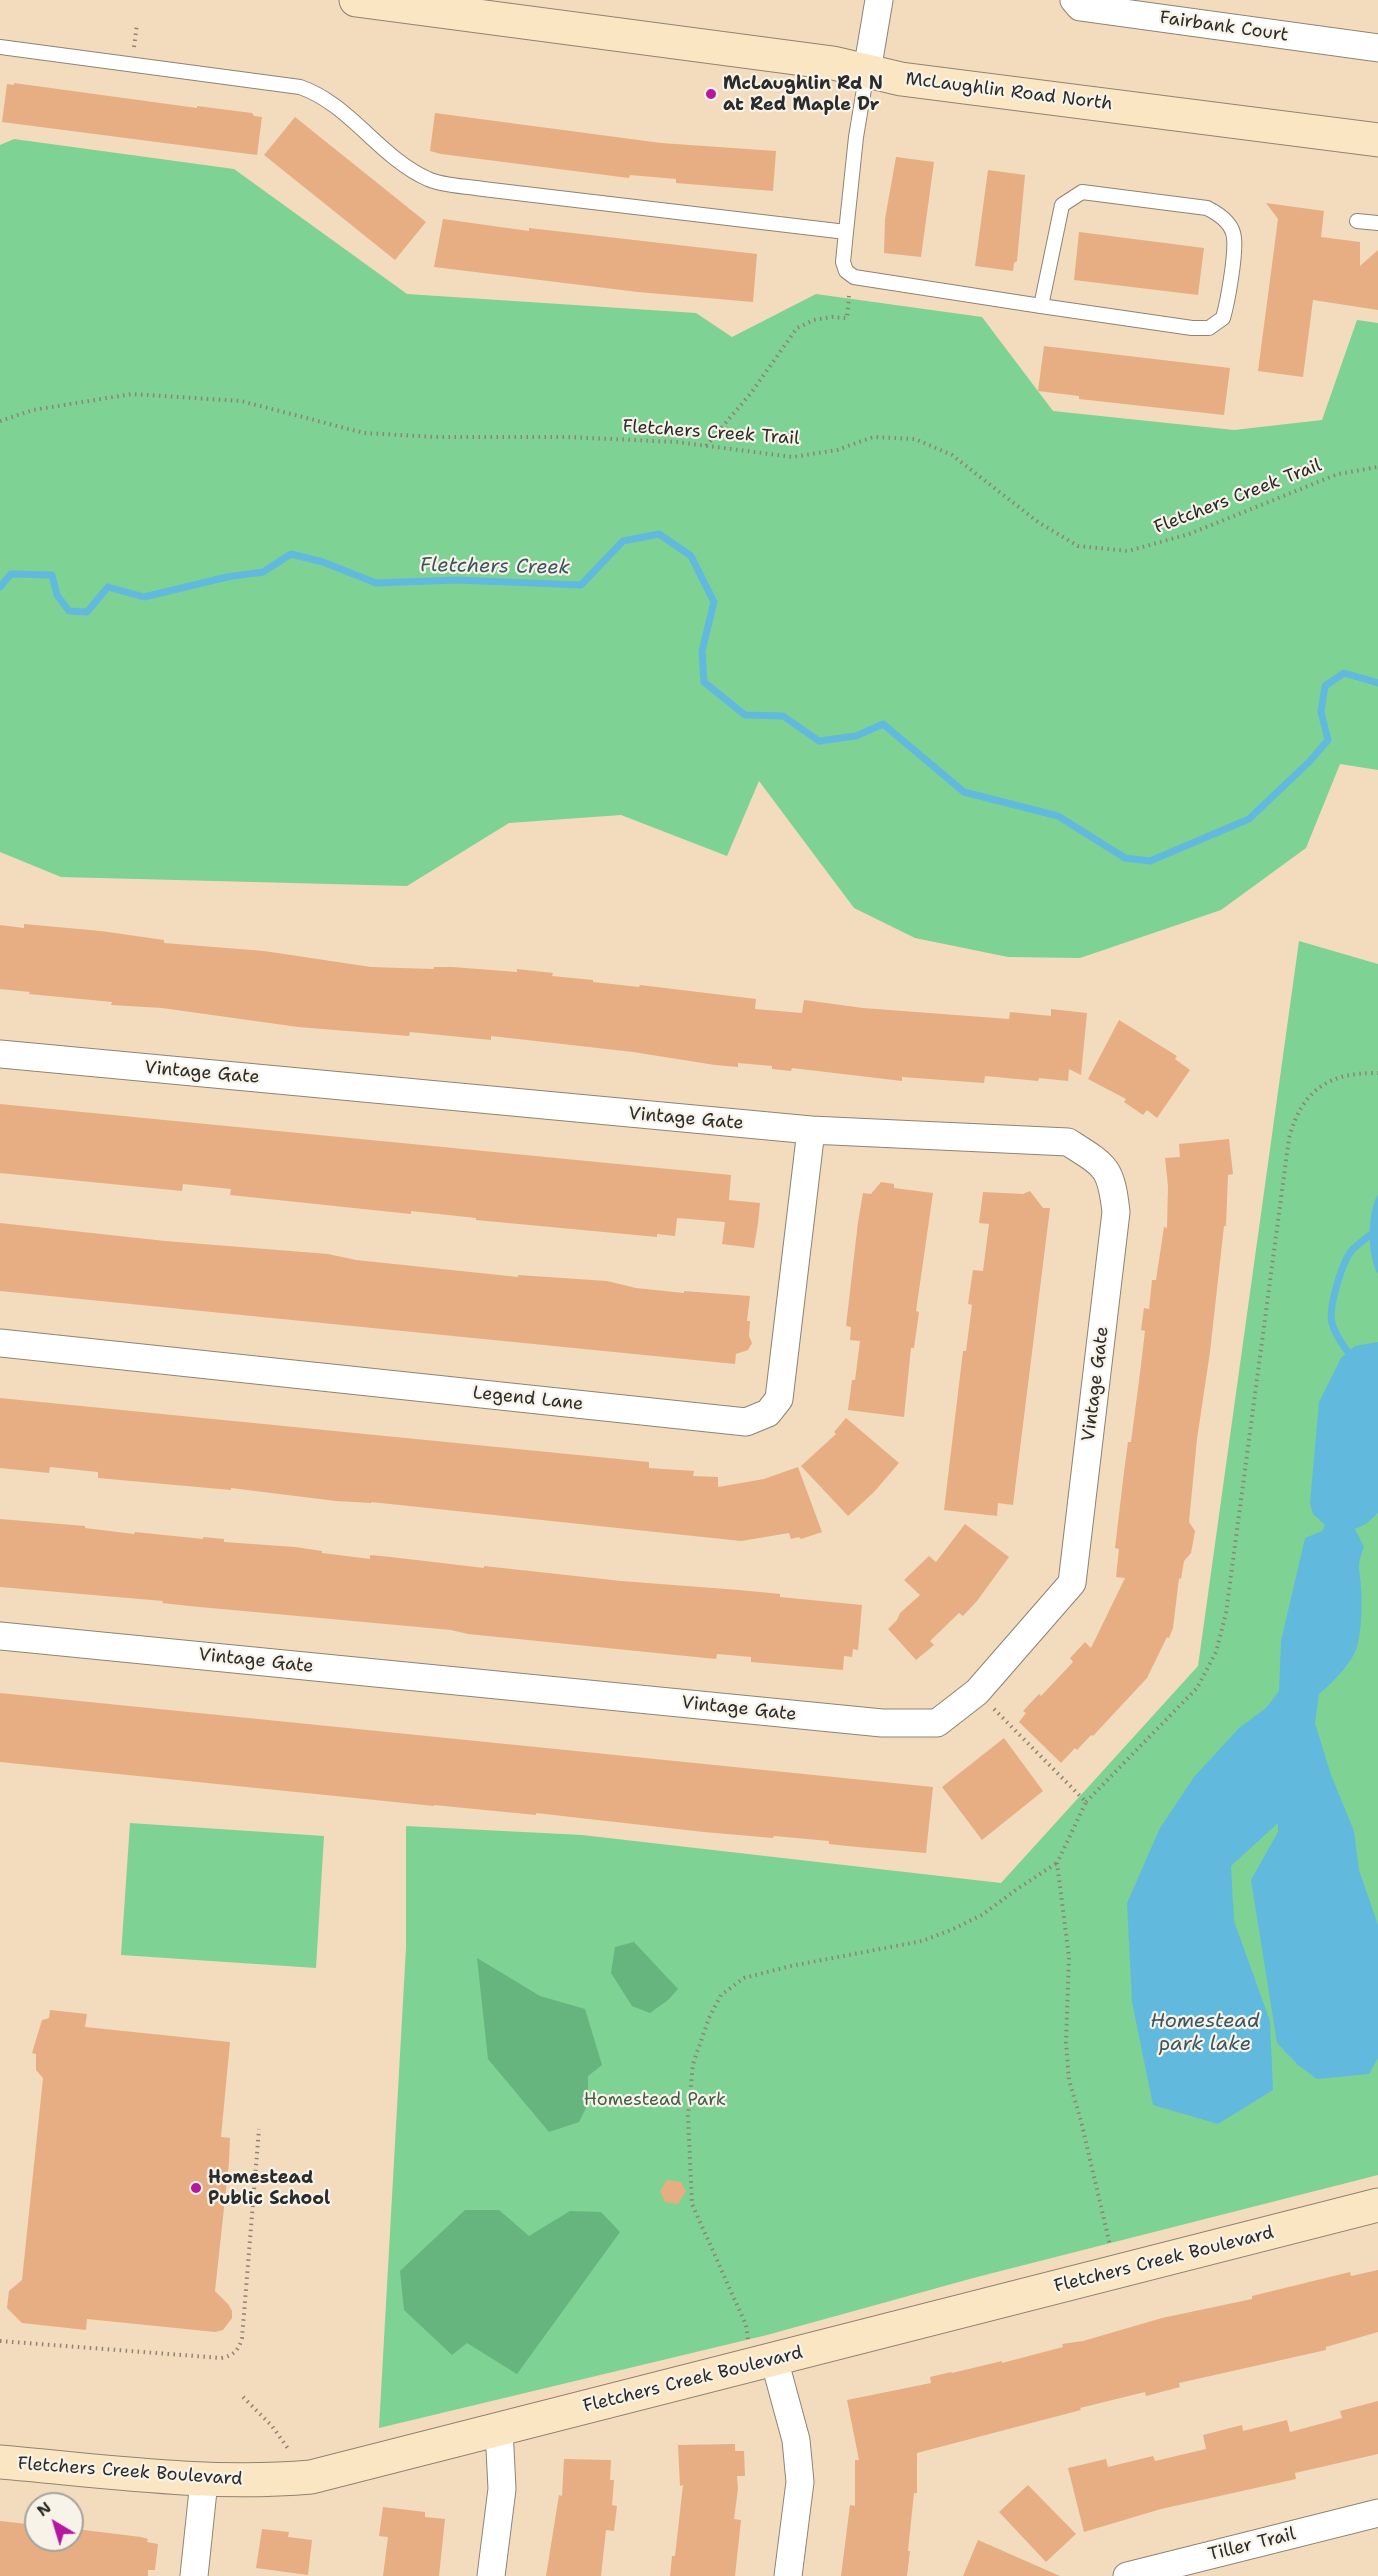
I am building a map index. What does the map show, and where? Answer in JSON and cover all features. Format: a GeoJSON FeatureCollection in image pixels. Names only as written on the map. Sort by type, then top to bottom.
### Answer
{"type":"FeatureCollection","features":[{"type":"Feature","properties":{"kind":"street","name":"McLaughlin Road North"},"geometry":{"type":"LineString","coordinates":[[356,0],[833,63],[901,79],[1378,140]]}},
{"type":"Feature","properties":{"kind":"street"},"geometry":{"type":"LineString","coordinates":[[867,71],[879,0]]}},
{"type":"Feature","properties":{"kind":"street","name":"Fairbank Court"},"geometry":{"type":"LineString","coordinates":[[1074,0],[1080,7],[1378,48]]}},
{"type":"Feature","properties":{"kind":"street","name":"Vintage Gate"},"geometry":{"type":"LineString","coordinates":[[0,1053],[811,1131],[1068,1142],[1097,1160],[1112,1180],[1116,1212],[1072,1583],[977,1692],[937,1723],[882,1723],[0,1636]]}},
{"type":"Feature","properties":{"kind":"street","name":"Legend Lane"},"geometry":{"type":"LineString","coordinates":[[0,1343],[746,1422],[768,1413],[779,1399],[811,1131]]}},
{"type":"Feature","properties":{"kind":"street","name":"Fletchers Creek Boulevard"},"geometry":{"type":"LineString","coordinates":[[0,2462],[204,2481],[266,2481],[311,2477],[499,2429],[761,2351],[1116,2272],[1378,2205]]}},
{"type":"Feature","properties":{"kind":"street"},"geometry":{"type":"LineString","coordinates":[[761,2351],[796,2440],[800,2482],[788,2576]]}},
{"type":"Feature","properties":{"kind":"street"},"geometry":{"type":"LineString","coordinates":[[491,2576],[502,2489],[499,2429]]}},
{"type":"Feature","properties":{"kind":"street"},"geometry":{"type":"LineString","coordinates":[[194,2576],[204,2481]]}},
{"type":"Feature","properties":{"kind":"street","name":"Tiller Trail"},"geometry":{"type":"LineString","coordinates":[[1127,2576],[1378,2513]]}},
{"type":"Feature","properties":{"kind":"lane"},"geometry":{"type":"LineString","coordinates":[[0,47],[300,87],[318,93],[406,165],[429,180],[494,190],[846,232]]}},
{"type":"Feature","properties":{"kind":"lane"},"geometry":{"type":"LineString","coordinates":[[867,71],[856,137],[843,262],[846,271],[854,277],[1041,306],[1192,328],[1209,327],[1223,318],[1228,304],[1234,237],[1230,226],[1221,215],[1207,208],[1082,192],[1062,205],[1041,306]]}},
{"type":"Feature","properties":{"kind":"lane"},"geometry":{"type":"LineString","coordinates":[[1357,221],[1378,223]]}},
{"type":"Feature","properties":{"kind":"path"},"geometry":{"type":"LineString","coordinates":[[706,446],[751,393],[797,328],[814,320],[832,317],[846,318],[849,296]]}},
{"type":"Feature","properties":{"kind":"path","name":"Fletchers Creek Trail"},"geometry":{"type":"LineString","coordinates":[[0,421],[33,410],[132,394],[241,401],[364,433],[436,437],[567,437],[676,442],[793,457],[837,450],[873,436],[915,439],[952,455],[1038,522],[1078,546],[1128,551],[1189,534],[1260,503],[1338,474],[1378,467]]}},
{"type":"Feature","properties":{"kind":"path"},"geometry":{"type":"LineString","coordinates":[[761,2351],[746,2325],[692,2204],[688,2116],[693,2064],[709,2018],[721,1995],[744,1978],[791,1966],[922,1941],[982,1915],[1057,1863],[1086,1802],[1197,1688],[1216,1652],[1226,1613],[1292,1128],[1305,1100],[1320,1086],[1339,1076],[1359,1072],[1378,1073]]}},
{"type":"Feature","properties":{"kind":"path"},"geometry":{"type":"LineString","coordinates":[[977,1692],[1086,1802]]}},
{"type":"Feature","properties":{"kind":"path"},"geometry":{"type":"LineString","coordinates":[[1057,1863],[1069,1957],[1066,2043],[1069,2080],[1081,2121],[1116,2272]]}},
{"type":"Feature","properties":{"kind":"path"},"geometry":{"type":"LineString","coordinates":[[0,2341],[221,2358],[239,2351],[242,2338],[259,2129]]}},
{"type":"Feature","properties":{"kind":"path"},"geometry":{"type":"LineString","coordinates":[[243,2397],[272,2426],[289,2450]]}},
{"type":"Feature","properties":{"kind":"green space"},"geometry":{"type":"Polygon","coordinates":[[[14,139],[234,169],[407,294],[696,313],[732,337],[816,294],[982,317],[1053,411],[1234,430],[1322,420],[1357,320],[1378,323],[1378,770],[1340,764],[1306,848],[1221,910],[1080,958],[1008,957],[915,938],[854,908],[759,781],[727,856],[621,815],[509,823],[407,886],[61,877],[0,852],[0,145],[14,139]]]}},
{"type":"Feature","properties":{"kind":"green space","name":"Homestead Park"},"geometry":{"type":"Polygon","coordinates":[[[1299,941],[1378,964],[1378,2175],[977,2277],[767,2335],[379,2428],[406,1948],[406,1826],[582,1835],[1001,1883],[1198,1666],[1299,941]]]}},
{"type":"Feature","properties":{"kind":"green space"},"geometry":{"type":"Polygon","coordinates":[[[130,1823],[324,1836],[316,1968],[121,1955],[130,1823]]]}},
{"type":"Feature","properties":{"kind":"green space"},"geometry":{"type":"Polygon","coordinates":[[[634,1942],[678,1989],[668,2000],[650,2013],[632,2006],[611,1973],[615,1947],[634,1942]]]}},
{"type":"Feature","properties":{"kind":"green space"},"geometry":{"type":"Polygon","coordinates":[[[477,1958],[540,1996],[585,2009],[602,2065],[588,2076],[588,2104],[579,2122],[549,2132],[488,2059],[477,1958]]]}},
{"type":"Feature","properties":{"kind":"green space"},"geometry":{"type":"Polygon","coordinates":[[[465,2210],[499,2210],[529,2236],[570,2211],[601,2212],[620,2232],[517,2374],[467,2343],[452,2355],[404,2310],[400,2271],[465,2210]]]}},
{"type":"Feature","properties":{"kind":"water"},"geometry":{"type":"Polygon","coordinates":[[[1378,1194],[1378,1274],[1370,1246],[1370,1223],[1378,1194]]]}},
{"type":"Feature","properties":{"kind":"water","name":"Homestead park lake"},"geometry":{"type":"Polygon","coordinates":[[[1378,1342],[1378,1513],[1366,1524],[1355,1529],[1364,1547],[1359,1563],[1361,1620],[1359,1638],[1355,1652],[1348,1663],[1319,1694],[1315,1723],[1331,1775],[1354,1831],[1359,1870],[1378,1925],[1378,2058],[1369,2074],[1317,2079],[1298,2065],[1277,2043],[1251,1880],[1278,1832],[1278,1823],[1231,1866],[1234,1921],[1270,2021],[1273,2090],[1218,2124],[1153,2105],[1132,2002],[1127,1903],[1160,1828],[1194,1777],[1239,1728],[1266,1708],[1279,1691],[1281,1641],[1305,1538],[1322,1531],[1325,1525],[1313,1514],[1310,1503],[1319,1402],[1341,1358],[1355,1346],[1378,1342]]]}},
{"type":"Feature","properties":{"kind":"building"},"geometry":{"type":"Polygon","coordinates":[[[14,83],[197,108],[197,106],[252,113],[254,116],[262,117],[257,155],[2,122],[7,84],[14,85],[14,83]]]}},
{"type":"Feature","properties":{"kind":"building"},"geometry":{"type":"Polygon","coordinates":[[[435,113],[661,143],[776,151],[773,191],[676,183],[676,179],[630,175],[629,178],[441,154],[430,151],[435,113]]]}},
{"type":"Feature","properties":{"kind":"building"},"geometry":{"type":"Polygon","coordinates":[[[295,117],[426,222],[395,260],[264,155],[295,117]]]}},
{"type":"Feature","properties":{"kind":"building"},"geometry":{"type":"Polygon","coordinates":[[[896,157],[934,162],[921,257],[884,253],[885,219],[896,157]]]}},
{"type":"Feature","properties":{"kind":"building"},"geometry":{"type":"Polygon","coordinates":[[[988,170],[1025,175],[1017,261],[1014,263],[1013,271],[975,266],[988,170]]]}},
{"type":"Feature","properties":{"kind":"building"},"geometry":{"type":"Polygon","coordinates":[[[1266,203],[1324,211],[1321,237],[1360,242],[1360,266],[1378,250],[1378,310],[1313,300],[1303,377],[1258,371],[1278,219],[1266,203]]]}},
{"type":"Feature","properties":{"kind":"building"},"geometry":{"type":"Polygon","coordinates":[[[443,219],[529,231],[529,228],[757,254],[753,302],[638,292],[434,267],[443,219]]]}},
{"type":"Feature","properties":{"kind":"building"},"geometry":{"type":"Polygon","coordinates":[[[1079,232],[1204,248],[1198,295],[1074,280],[1079,232]]]}},
{"type":"Feature","properties":{"kind":"building"},"geometry":{"type":"Polygon","coordinates":[[[1044,346],[1230,368],[1224,415],[1079,399],[1079,396],[1038,391],[1044,346]]]}},
{"type":"Feature","properties":{"kind":"building"},"geometry":{"type":"Polygon","coordinates":[[[24,924],[101,931],[164,940],[164,943],[264,951],[371,967],[434,969],[434,967],[453,967],[517,972],[517,969],[553,973],[552,976],[593,980],[593,982],[639,987],[640,985],[756,999],[755,1009],[802,1013],[804,1000],[863,1008],[1009,1019],[1010,1012],[1051,1016],[1051,1009],[1087,1013],[1081,1075],[1069,1069],[1068,1081],[1039,1078],[1038,1081],[985,1076],[984,1083],[902,1077],[902,1081],[792,1068],[791,1071],[772,1069],[772,1066],[738,1063],[738,1067],[715,1065],[633,1052],[491,1036],[491,1040],[410,1032],[409,1036],[298,1027],[162,1008],[111,1005],[112,1002],[0,989],[0,925],[24,928],[24,924]]]}},
{"type":"Feature","properties":{"kind":"building"},"geometry":{"type":"Polygon","coordinates":[[[1119,1020],[1177,1056],[1175,1059],[1190,1070],[1157,1118],[1147,1110],[1143,1115],[1124,1102],[1126,1099],[1088,1079],[1119,1020]]]}},
{"type":"Feature","properties":{"kind":"building"},"geometry":{"type":"Polygon","coordinates":[[[0,1104],[731,1175],[729,1200],[760,1203],[754,1248],[722,1244],[725,1222],[677,1218],[675,1236],[657,1234],[657,1237],[230,1195],[231,1189],[183,1184],[182,1191],[0,1173],[0,1104]]]}},
{"type":"Feature","properties":{"kind":"building"},"geometry":{"type":"Polygon","coordinates":[[[1229,1139],[1233,1174],[1228,1175],[1226,1226],[1224,1226],[1210,1352],[1197,1439],[1189,1522],[1195,1531],[1191,1553],[1184,1561],[1181,1579],[1179,1578],[1173,1628],[1147,1678],[1093,1736],[1091,1735],[1077,1750],[1075,1748],[1061,1763],[1019,1722],[1026,1713],[1023,1711],[1039,1694],[1041,1696],[1073,1662],[1070,1658],[1085,1642],[1091,1648],[1125,1578],[1116,1577],[1119,1549],[1115,1548],[1128,1442],[1131,1442],[1140,1373],[1145,1331],[1141,1330],[1144,1308],[1149,1309],[1152,1280],[1156,1280],[1164,1227],[1167,1228],[1168,1186],[1165,1158],[1180,1157],[1179,1144],[1229,1139]]]}},
{"type":"Feature","properties":{"kind":"building"},"geometry":{"type":"Polygon","coordinates":[[[881,1182],[894,1184],[894,1188],[933,1193],[916,1311],[919,1312],[914,1348],[911,1348],[904,1417],[848,1410],[860,1341],[850,1340],[851,1327],[846,1326],[858,1222],[863,1193],[871,1194],[881,1182]]]}},
{"type":"Feature","properties":{"kind":"building"},"geometry":{"type":"Polygon","coordinates":[[[1030,1191],[1043,1208],[1050,1208],[1013,1505],[998,1503],[997,1516],[944,1510],[963,1351],[966,1351],[972,1305],[968,1304],[973,1270],[983,1271],[989,1224],[979,1223],[983,1192],[1023,1194],[1030,1191]]]}},
{"type":"Feature","properties":{"kind":"building"},"geometry":{"type":"Polygon","coordinates":[[[0,1223],[165,1241],[328,1254],[356,1260],[518,1277],[518,1275],[607,1281],[636,1288],[750,1296],[747,1321],[750,1321],[749,1336],[752,1343],[748,1350],[736,1354],[735,1364],[0,1291],[0,1223]]]}},
{"type":"Feature","properties":{"kind":"building"},"geometry":{"type":"Polygon","coordinates":[[[0,1398],[649,1462],[649,1468],[694,1471],[693,1476],[718,1477],[718,1487],[764,1479],[798,1467],[822,1532],[801,1539],[799,1537],[791,1539],[789,1533],[741,1541],[371,1502],[336,1501],[231,1488],[231,1490],[98,1478],[98,1472],[50,1467],[49,1473],[0,1468],[0,1398]]]}},
{"type":"Feature","properties":{"kind":"building"},"geometry":{"type":"Polygon","coordinates":[[[846,1418],[899,1463],[874,1492],[848,1516],[801,1466],[836,1434],[834,1432],[846,1418]]]}},
{"type":"Feature","properties":{"kind":"building"},"geometry":{"type":"Polygon","coordinates":[[[0,1519],[85,1526],[85,1528],[134,1534],[135,1532],[224,1539],[224,1542],[295,1547],[370,1559],[370,1555],[484,1568],[484,1566],[621,1581],[780,1594],[780,1597],[862,1605],[858,1650],[853,1649],[852,1657],[844,1656],[843,1670],[751,1662],[751,1657],[717,1654],[716,1659],[468,1634],[451,1630],[189,1606],[162,1603],[163,1601],[0,1587],[0,1519]]]}},
{"type":"Feature","properties":{"kind":"building"},"geometry":{"type":"Polygon","coordinates":[[[965,1524],[1009,1557],[977,1601],[963,1616],[959,1613],[930,1641],[934,1645],[916,1660],[888,1629],[900,1613],[920,1595],[904,1580],[929,1556],[936,1562],[965,1524]]]}},
{"type":"Feature","properties":{"kind":"building"},"geometry":{"type":"Polygon","coordinates":[[[0,1693],[933,1787],[926,1853],[829,1844],[829,1841],[704,1832],[536,1813],[536,1815],[434,1806],[0,1762],[0,1693]]]}},
{"type":"Feature","properties":{"kind":"building"},"geometry":{"type":"Polygon","coordinates":[[[1004,1738],[1043,1791],[982,1840],[942,1787],[1004,1738]]]}},
{"type":"Feature","properties":{"kind":"building"},"geometry":{"type":"Polygon","coordinates":[[[50,2010],[87,2014],[85,2027],[230,2042],[221,2137],[230,2138],[229,2162],[215,2291],[232,2311],[232,2318],[223,2330],[215,2332],[87,2319],[86,2330],[22,2323],[7,2308],[9,2291],[22,2280],[43,2078],[36,2070],[36,2054],[32,2053],[42,2020],[49,2018],[50,2010]]]}},
{"type":"Feature","properties":{"kind":"building"},"geometry":{"type":"Polygon","coordinates":[[[667,2180],[681,2182],[686,2191],[678,2204],[665,2202],[660,2191],[667,2180]]]}},
{"type":"Feature","properties":{"kind":"building"},"geometry":{"type":"Polygon","coordinates":[[[1378,2270],[1378,2332],[1326,2347],[1326,2350],[1179,2383],[1180,2387],[1146,2396],[1145,2392],[1080,2408],[1081,2410],[917,2453],[917,2493],[914,2493],[907,2576],[841,2576],[850,2505],[855,2506],[855,2460],[859,2460],[847,2400],[931,2383],[930,2377],[1002,2361],[1002,2363],[1063,2347],[1062,2344],[1083,2341],[1162,2318],[1252,2299],[1252,2296],[1350,2272],[1351,2276],[1378,2270]]]}},
{"type":"Feature","properties":{"kind":"building"},"geometry":{"type":"Polygon","coordinates":[[[1378,2401],[1378,2454],[1295,2473],[1296,2479],[1161,2509],[1084,2532],[1068,2468],[1106,2459],[1108,2467],[1153,2456],[1155,2461],[1206,2449],[1203,2435],[1242,2425],[1243,2431],[1287,2420],[1290,2432],[1342,2418],[1340,2411],[1378,2401]]]}},
{"type":"Feature","properties":{"kind":"building"},"geometry":{"type":"Polygon","coordinates":[[[735,2444],[735,2451],[744,2451],[745,2476],[737,2476],[738,2489],[734,2519],[741,2520],[735,2576],[670,2576],[672,2556],[675,2556],[683,2485],[680,2486],[678,2445],[735,2444]]]}},
{"type":"Feature","properties":{"kind":"building"},"geometry":{"type":"Polygon","coordinates":[[[564,2459],[611,2460],[610,2480],[614,2480],[612,2505],[617,2506],[614,2531],[606,2530],[601,2576],[546,2576],[559,2495],[562,2496],[564,2459]]]}},
{"type":"Feature","properties":{"kind":"building"},"geometry":{"type":"Polygon","coordinates":[[[1028,2485],[1076,2534],[1046,2562],[999,2512],[1028,2485]]]}},
{"type":"Feature","properties":{"kind":"building"},"geometry":{"type":"Polygon","coordinates":[[[383,2507],[425,2512],[425,2517],[445,2519],[439,2576],[383,2576],[388,2537],[379,2536],[383,2507]]]}},
{"type":"Feature","properties":{"kind":"building"},"geometry":{"type":"Polygon","coordinates":[[[0,2521],[24,2524],[24,2552],[84,2552],[84,2530],[141,2537],[148,2539],[147,2542],[158,2544],[155,2570],[148,2570],[148,2576],[0,2576],[0,2521]]]}},
{"type":"Feature","properties":{"kind":"building"},"geometry":{"type":"Polygon","coordinates":[[[262,2529],[289,2532],[288,2537],[312,2540],[308,2575],[256,2568],[262,2529]]]}},
{"type":"Feature","properties":{"kind":"building"},"geometry":{"type":"Polygon","coordinates":[[[978,2540],[1060,2576],[963,2576],[978,2540]]]}},
{"type":"Feature","properties":{"kind":"waterway","name":"Fletchers Creek"},"geometry":{"type":"LineString","coordinates":[[0,587],[11,574],[52,575],[57,595],[69,611],[87,612],[108,587],[144,597],[227,577],[263,572],[291,554],[323,562],[376,583],[457,580],[581,585],[623,541],[659,534],[691,556],[714,602],[702,651],[704,682],[745,715],[783,716],[819,741],[856,736],[883,724],[964,792],[1058,816],[1125,858],[1150,861],[1249,819],[1310,761],[1328,740],[1321,712],[1325,686],[1344,673],[1378,683]]}},
{"type":"Feature","properties":{"kind":"waterway"},"geometry":{"type":"LineString","coordinates":[[1348,1352],[1338,1338],[1332,1323],[1334,1296],[1348,1256],[1370,1235]]}},
{"type":"Feature","properties":{"kind":"place","name":"McLaughlin Rd N at Red Maple Dr"},"geometry":{"type":"Point","coordinates":[711,94]}},
{"type":"Feature","properties":{"kind":"place","name":"Homestead Public School"},"geometry":{"type":"Point","coordinates":[196,2188]}}]}
